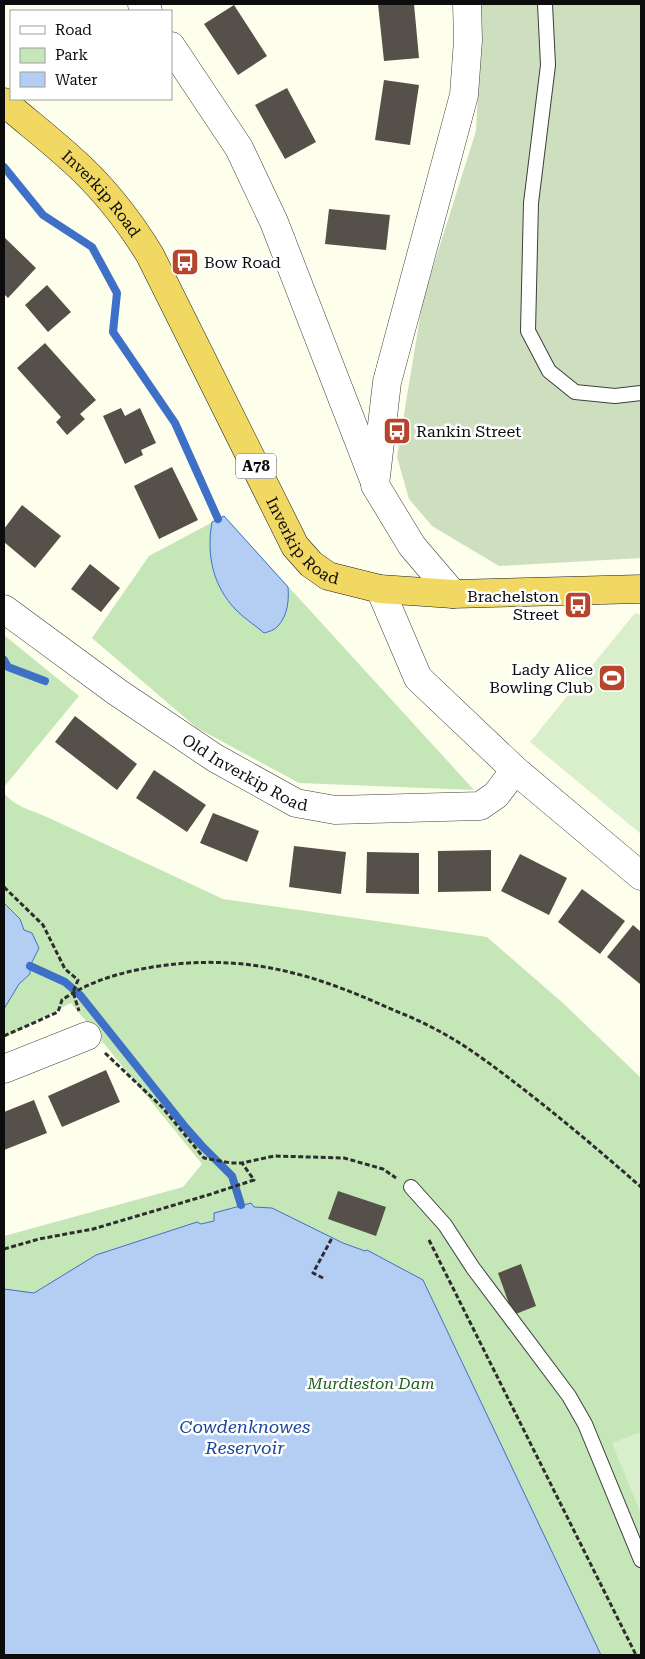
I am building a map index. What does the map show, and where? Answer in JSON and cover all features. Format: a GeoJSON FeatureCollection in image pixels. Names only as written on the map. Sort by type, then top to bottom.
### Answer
{"type":"FeatureCollection","features":[{"type":"Feature","properties":{"kind":"highway","name":"Inverkip Road"},"geometry":{"type":"LineString","coordinates":[[4,102],[70,158],[132,226],[155,264],[295,546],[311,564],[328,576],[380,589],[453,594],[641,589]]}},
{"type":"Feature","properties":{"kind":"street"},"geometry":{"type":"LineString","coordinates":[[376,485],[387,382],[464,95],[468,40],[466,4]]}},
{"type":"Feature","properties":{"kind":"street"},"geometry":{"type":"LineString","coordinates":[[172,48],[239,148],[274,222],[376,485],[412,546],[453,594]]}},
{"type":"Feature","properties":{"kind":"street"},"geometry":{"type":"LineString","coordinates":[[380,589],[418,678],[515,770],[641,876]]}},
{"type":"Feature","properties":{"kind":"street","name":"Old Inverkip Road"},"geometry":{"type":"LineString","coordinates":[[4,609],[117,692],[215,758],[296,802],[335,810],[480,806],[496,795],[515,770]]}},
{"type":"Feature","properties":{"kind":"street"},"geometry":{"type":"LineString","coordinates":[[4,1069],[88,1036]]}},
{"type":"Feature","properties":{"kind":"lane"},"geometry":{"type":"LineString","coordinates":[[545,4],[548,65],[531,203],[528,331],[549,371],[575,392],[615,396],[641,393]]}},
{"type":"Feature","properties":{"kind":"lane"},"geometry":{"type":"LineString","coordinates":[[411,1187],[445,1225],[479,1276],[568,1396],[585,1424],[641,1560]]}},
{"type":"Feature","properties":{"kind":"path"},"geometry":{"type":"LineString","coordinates":[[4,887],[43,925],[64,969],[78,980],[73,992],[88,1036],[162,1107],[204,1158],[231,1163],[242,1163],[274,1156],[344,1158],[383,1169],[411,1187]]}},
{"type":"Feature","properties":{"kind":"path"},"geometry":{"type":"LineString","coordinates":[[4,1036],[58,1012],[62,1000],[89,984],[154,966],[190,963],[233,964],[264,966],[303,974],[350,991],[438,1030],[490,1064],[567,1123],[641,1187]]}},
{"type":"Feature","properties":{"kind":"path"},"geometry":{"type":"LineString","coordinates":[[4,1250],[39,1239],[93,1229],[254,1180],[242,1163]]}},
{"type":"Feature","properties":{"kind":"path"},"geometry":{"type":"LineString","coordinates":[[426,1233],[636,1655]]}},
{"type":"Feature","properties":{"kind":"path"},"geometry":{"type":"LineString","coordinates":[[323,1278],[314,1273],[332,1238]]}},
{"type":"Feature","properties":{"kind":"green space"},"geometry":{"type":"Polygon","coordinates":[[[480,4],[641,4],[641,558],[499,566],[432,526],[409,499],[397,457],[423,299],[476,131],[482,13],[480,4]]]}},
{"type":"Feature","properties":{"kind":"green space"},"geometry":{"type":"Polygon","coordinates":[[[224,516],[474,790],[299,783],[197,728],[92,638],[149,556],[224,516]]]}},
{"type":"Feature","properties":{"kind":"green space","name":"Lady Alice Bowling Club"},"geometry":{"type":"Polygon","coordinates":[[[635,613],[641,615],[641,834],[530,742],[635,613]]]}},
{"type":"Feature","properties":{"kind":"green space"},"geometry":{"type":"Polygon","coordinates":[[[4,635],[79,696],[4,787],[4,635]]]}},
{"type":"Feature","properties":{"kind":"green space","name":"Murdieston Dam"},"geometry":{"type":"Polygon","coordinates":[[[4,793],[8,798],[24,808],[223,899],[487,937],[564,1004],[641,1078],[641,1655],[4,1655],[4,1236],[183,1187],[202,1164],[71,1003],[4,1038],[4,793]]]}},
{"type":"Feature","properties":{"kind":"green space"},"geometry":{"type":"Polygon","coordinates":[[[641,1432],[641,1514],[612,1443],[641,1432]]]}},
{"type":"Feature","properties":{"kind":"water"},"geometry":{"type":"Polygon","coordinates":[[[224,516],[288,587],[286,612],[278,626],[271,631],[264,633],[239,613],[228,601],[217,580],[211,558],[210,534],[212,522],[224,516]]]}},
{"type":"Feature","properties":{"kind":"water"},"geometry":{"type":"Polygon","coordinates":[[[4,903],[20,919],[24,930],[32,933],[39,948],[30,966],[30,974],[19,984],[4,1009],[4,903]]]}},
{"type":"Feature","properties":{"kind":"water","name":"Cowdenknowes Reservoir"},"geometry":{"type":"Polygon","coordinates":[[[251,1203],[254,1207],[272,1208],[343,1243],[365,1251],[367,1250],[423,1280],[601,1655],[4,1655],[4,1289],[34,1293],[96,1255],[197,1222],[201,1224],[214,1221],[214,1213],[251,1203]]]}},
{"type":"Feature","properties":{"kind":"building"},"geometry":{"type":"Polygon","coordinates":[[[378,4],[414,4],[419,58],[384,61],[378,4]]]}},
{"type":"Feature","properties":{"kind":"building"},"geometry":{"type":"Polygon","coordinates":[[[234,5],[267,56],[238,75],[204,24],[234,5]]]}},
{"type":"Feature","properties":{"kind":"building"},"geometry":{"type":"Polygon","coordinates":[[[384,80],[419,85],[410,145],[375,140],[384,80]]]}},
{"type":"Feature","properties":{"kind":"building"},"geometry":{"type":"Polygon","coordinates":[[[287,88],[316,142],[285,159],[255,105],[287,88]]]}},
{"type":"Feature","properties":{"kind":"building"},"geometry":{"type":"Polygon","coordinates":[[[329,209],[390,215],[386,250],[325,244],[329,209]]]}},
{"type":"Feature","properties":{"kind":"building"},"geometry":{"type":"Polygon","coordinates":[[[4,237],[36,268],[8,298],[4,294],[4,237]]]}},
{"type":"Feature","properties":{"kind":"building"},"geometry":{"type":"Polygon","coordinates":[[[47,285],[71,312],[48,332],[25,305],[47,285]]]}},
{"type":"Feature","properties":{"kind":"building"},"geometry":{"type":"Polygon","coordinates":[[[45,343],[96,400],[80,414],[85,419],[67,435],[56,422],[61,417],[17,368],[45,343]]]}},
{"type":"Feature","properties":{"kind":"building"},"geometry":{"type":"Polygon","coordinates":[[[121,408],[125,416],[140,408],[156,443],[141,450],[143,455],[125,464],[103,416],[121,408]]]}},
{"type":"Feature","properties":{"kind":"building"},"geometry":{"type":"Polygon","coordinates":[[[172,467],[198,520],[159,539],[134,486],[172,467]]]}},
{"type":"Feature","properties":{"kind":"building"},"geometry":{"type":"Polygon","coordinates":[[[22,505],[61,536],[35,568],[4,542],[4,529],[22,505]]]}},
{"type":"Feature","properties":{"kind":"building"},"geometry":{"type":"Polygon","coordinates":[[[90,564],[120,588],[101,612],[71,589],[90,564]]]}},
{"type":"Feature","properties":{"kind":"building"},"geometry":{"type":"Polygon","coordinates":[[[75,716],[137,764],[117,790],[55,742],[75,716]]]}},
{"type":"Feature","properties":{"kind":"building"},"geometry":{"type":"Polygon","coordinates":[[[154,770],[206,805],[187,832],[136,798],[154,770]]]}},
{"type":"Feature","properties":{"kind":"building"},"geometry":{"type":"Polygon","coordinates":[[[213,813],[259,831],[247,862],[200,843],[213,813]]]}},
{"type":"Feature","properties":{"kind":"building"},"geometry":{"type":"Polygon","coordinates":[[[294,846],[346,852],[341,894],[289,887],[294,846]]]}},
{"type":"Feature","properties":{"kind":"building"},"geometry":{"type":"Polygon","coordinates":[[[491,850],[491,891],[438,892],[438,851],[491,850]]]}},
{"type":"Feature","properties":{"kind":"building"},"geometry":{"type":"Polygon","coordinates":[[[367,852],[419,853],[419,894],[366,893],[367,852]]]}},
{"type":"Feature","properties":{"kind":"building"},"geometry":{"type":"Polygon","coordinates":[[[520,854],[567,878],[549,915],[501,891],[520,854]]]}},
{"type":"Feature","properties":{"kind":"building"},"geometry":{"type":"Polygon","coordinates":[[[582,889],[625,921],[600,954],[558,922],[582,889]]]}},
{"type":"Feature","properties":{"kind":"building"},"geometry":{"type":"Polygon","coordinates":[[[633,925],[641,932],[640,984],[607,957],[633,925]]]}},
{"type":"Feature","properties":{"kind":"building"},"geometry":{"type":"Polygon","coordinates":[[[106,1070],[120,1102],[62,1127],[48,1096],[106,1070]]]}},
{"type":"Feature","properties":{"kind":"building"},"geometry":{"type":"Polygon","coordinates":[[[34,1100],[47,1133],[4,1150],[4,1112],[34,1100]]]}},
{"type":"Feature","properties":{"kind":"building"},"geometry":{"type":"Polygon","coordinates":[[[338,1191],[386,1207],[376,1236],[328,1219],[338,1191]]]}},
{"type":"Feature","properties":{"kind":"building"},"geometry":{"type":"Polygon","coordinates":[[[521,1264],[536,1306],[513,1315],[498,1273],[521,1264]]]}},
{"type":"Feature","properties":{"kind":"waterway"},"geometry":{"type":"LineString","coordinates":[[4,167],[43,215],[92,247],[117,293],[113,332],[175,423],[218,519]]}},
{"type":"Feature","properties":{"kind":"waterway"},"geometry":{"type":"LineString","coordinates":[[4,660],[8,667],[45,681]]}},
{"type":"Feature","properties":{"kind":"waterway"},"geometry":{"type":"LineString","coordinates":[[30,966],[65,982],[80,995],[186,1128],[232,1176],[241,1205]]}},
{"type":"Feature","properties":{"kind":"place","name":"Bow Road"},"geometry":{"type":"Point","coordinates":[185,262]}},
{"type":"Feature","properties":{"kind":"place","name":"Rankin Street"},"geometry":{"type":"Point","coordinates":[397,431]}},
{"type":"Feature","properties":{"kind":"place","name":"Brachelston Street"},"geometry":{"type":"Point","coordinates":[578,605]}},
{"type":"Feature","properties":{"kind":"place","name":"Lady Alice Bowling Club"},"geometry":{"type":"Point","coordinates":[612,678]}}]}
